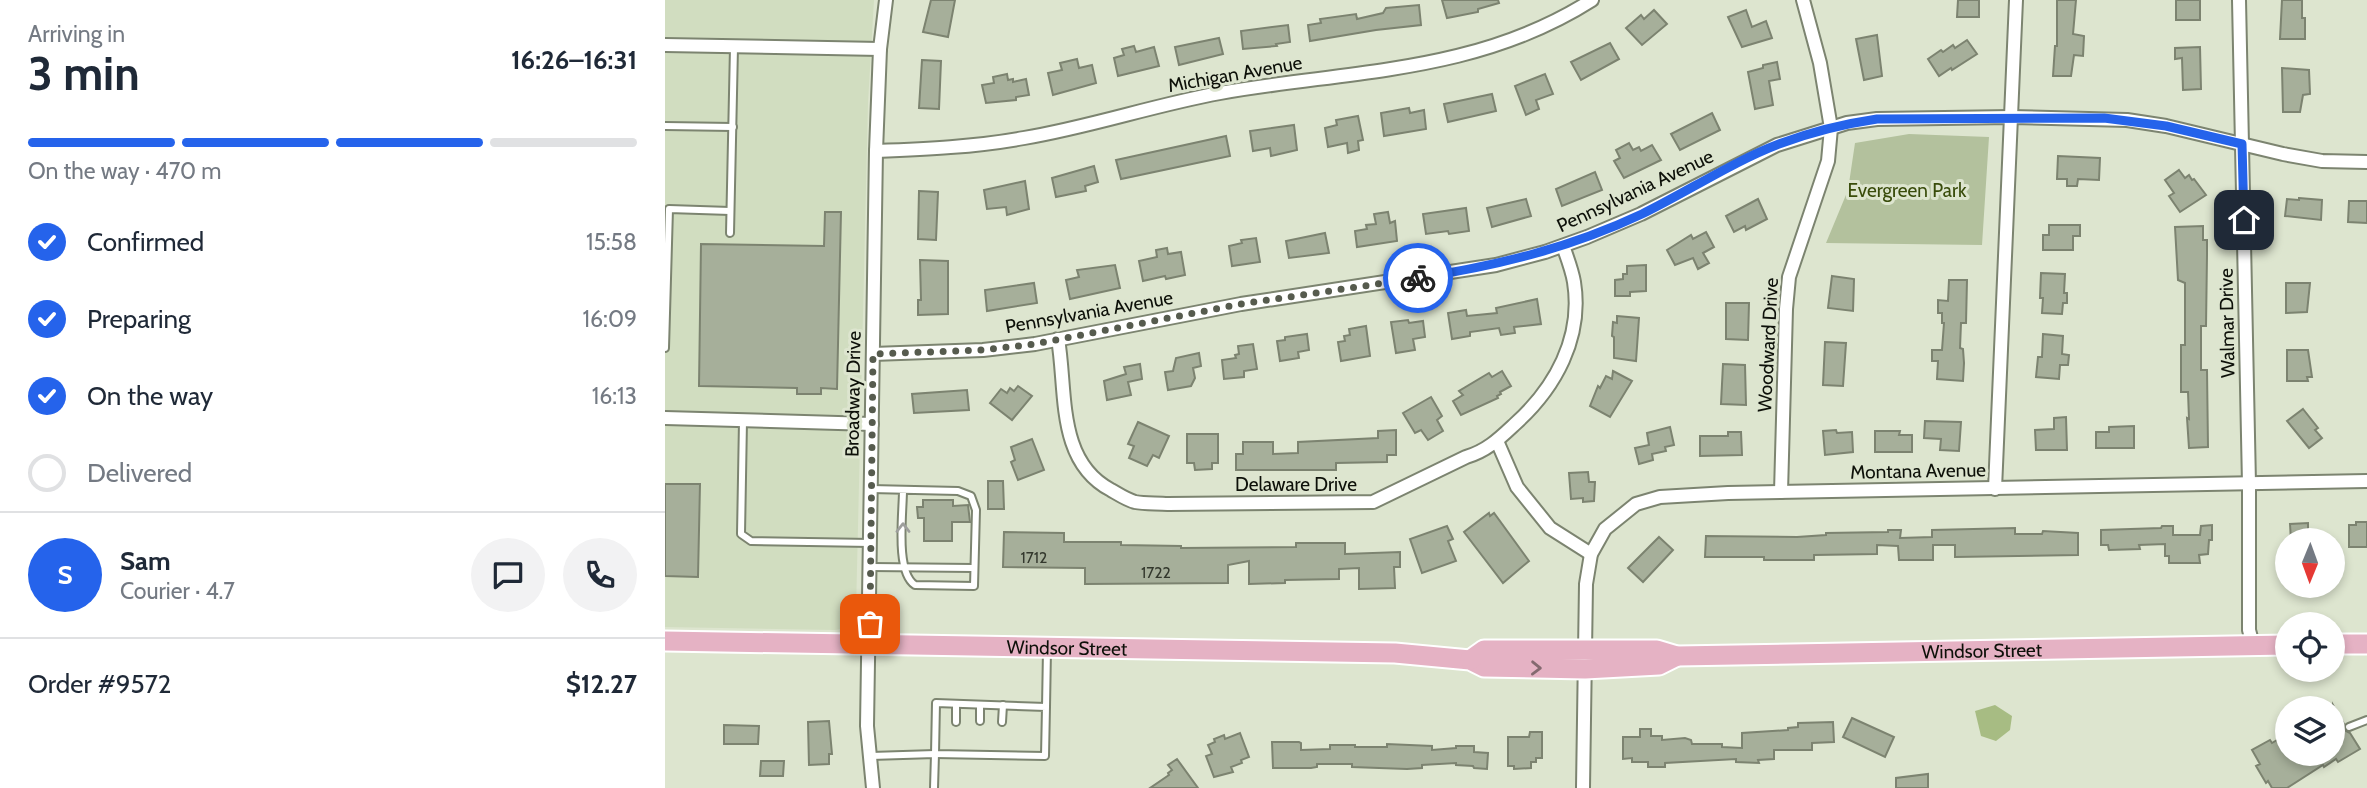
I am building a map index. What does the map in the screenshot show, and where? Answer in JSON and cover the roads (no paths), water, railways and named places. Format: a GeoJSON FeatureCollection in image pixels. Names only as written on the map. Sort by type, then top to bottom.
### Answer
{"type":"FeatureCollection","features":[{"type":"Feature","properties":{"kind":"main road","name":"Windsor Street"},"geometry":{"type":"LineString","coordinates":[[665,641],[1395,653],[1470,660],[1484,667],[1585,659],[1659,665],[1677,656],[2275,645]]}},
{"type":"Feature","properties":{"kind":"main road"},"geometry":{"type":"LineString","coordinates":[[2345,644],[2367,644]]}},
{"type":"Feature","properties":{"kind":"street","name":"Broadway Drive"},"geometry":{"type":"LineString","coordinates":[[873,788],[869,757],[869,644],[876,151],[880,49],[886,0]]}},
{"type":"Feature","properties":{"kind":"street","name":"Michigan Avenue"},"geometry":{"type":"LineString","coordinates":[[876,151],[976,146],[1026,138],[1220,93],[1460,57],[1534,32],[1592,0]]}},
{"type":"Feature","properties":{"kind":"street","name":"Woodward Drive"},"geometry":{"type":"LineString","coordinates":[[1781,492],[1786,309],[1790,277],[1828,161],[1831,128],[1820,63],[1803,0]]}},
{"type":"Feature","properties":{"kind":"street"},"geometry":{"type":"LineString","coordinates":[[1995,489],[2017,0]]}},
{"type":"Feature","properties":{"kind":"street","name":"Walmar Drive"},"geometry":{"type":"LineString","coordinates":[[2239,0],[2249,484],[2249,631],[2253,645]]}},
{"type":"Feature","properties":{"kind":"street"},"geometry":{"type":"LineString","coordinates":[[665,45],[880,49]]}},
{"type":"Feature","properties":{"kind":"street","name":"Pennsylvania Avenue"},"geometry":{"type":"LineString","coordinates":[[873,354],[983,350],[1058,339],[1241,304],[1465,271],[1533,256],[1641,214],[1777,145],[1831,128],[1877,119],[2011,117],[2127,120],[2166,126],[2322,161],[2367,162]]}},
{"type":"Feature","properties":{"kind":"street","name":"Delaware Drive"},"geometry":{"type":"LineString","coordinates":[[1058,339],[1069,436],[1082,466],[1104,487],[1135,502],[1373,502],[1480,453],[1534,407],[1551,386],[1562,366],[1572,336],[1576,297],[1574,279],[1563,246]]}},
{"type":"Feature","properties":{"kind":"street"},"geometry":{"type":"LineString","coordinates":[[665,418],[872,424]]}},
{"type":"Feature","properties":{"kind":"street"},"geometry":{"type":"LineString","coordinates":[[1497,441],[1517,487],[1550,528],[1591,554]]}},
{"type":"Feature","properties":{"kind":"street","name":"Montana Avenue"},"geometry":{"type":"LineString","coordinates":[[1583,788],[1586,584],[1591,554],[1605,529],[1636,504],[1680,495],[2367,481]]}},
{"type":"Feature","properties":{"kind":"lane"},"geometry":{"type":"LineString","coordinates":[[730,233],[734,47]]}},
{"type":"Feature","properties":{"kind":"lane"},"geometry":{"type":"LineString","coordinates":[[665,126],[733,127]]}},
{"type":"Feature","properties":{"kind":"lane"},"geometry":{"type":"LineString","coordinates":[[665,348],[667,208],[730,211]]}},
{"type":"Feature","properties":{"kind":"lane"},"geometry":{"type":"LineString","coordinates":[[744,421],[741,534],[751,541],[871,543]]}},
{"type":"Feature","properties":{"kind":"lane"},"geometry":{"type":"LineString","coordinates":[[871,489],[958,491],[971,496],[976,510],[974,586],[910,582],[903,566],[903,490]]}},
{"type":"Feature","properties":{"kind":"lane"},"geometry":{"type":"LineString","coordinates":[[871,567],[974,569]]}},
{"type":"Feature","properties":{"kind":"lane"},"geometry":{"type":"LineString","coordinates":[[869,757],[935,754],[1045,756],[1047,648]]}},
{"type":"Feature","properties":{"kind":"lane"},"geometry":{"type":"LineString","coordinates":[[934,788],[936,704],[1046,707]]}},
{"type":"Feature","properties":{"kind":"lane"},"geometry":{"type":"LineString","coordinates":[[956,704],[956,722]]}},
{"type":"Feature","properties":{"kind":"lane"},"geometry":{"type":"LineString","coordinates":[[980,705],[980,721]]}},
{"type":"Feature","properties":{"kind":"lane"},"geometry":{"type":"LineString","coordinates":[[1002,722],[1003,705]]}},
{"type":"Feature","properties":{"kind":"lane"},"geometry":{"type":"LineString","coordinates":[[2349,727],[2367,720]]}},
{"type":"Feature","properties":{"kind":"lane"},"geometry":{"type":"LineString","coordinates":[[954,755],[955,745]]}},
{"type":"Feature","properties":{"kind":"lane"},"geometry":{"type":"LineString","coordinates":[[980,746],[980,755]]}},
{"type":"Feature","properties":{"kind":"lane"},"geometry":{"type":"LineString","coordinates":[[1002,746],[1002,755]]}},
{"type":"Feature","properties":{"kind":"park label","name":"Evergreen Park"},"geometry":{"type":"Point","coordinates":[1907,190]}}]}
